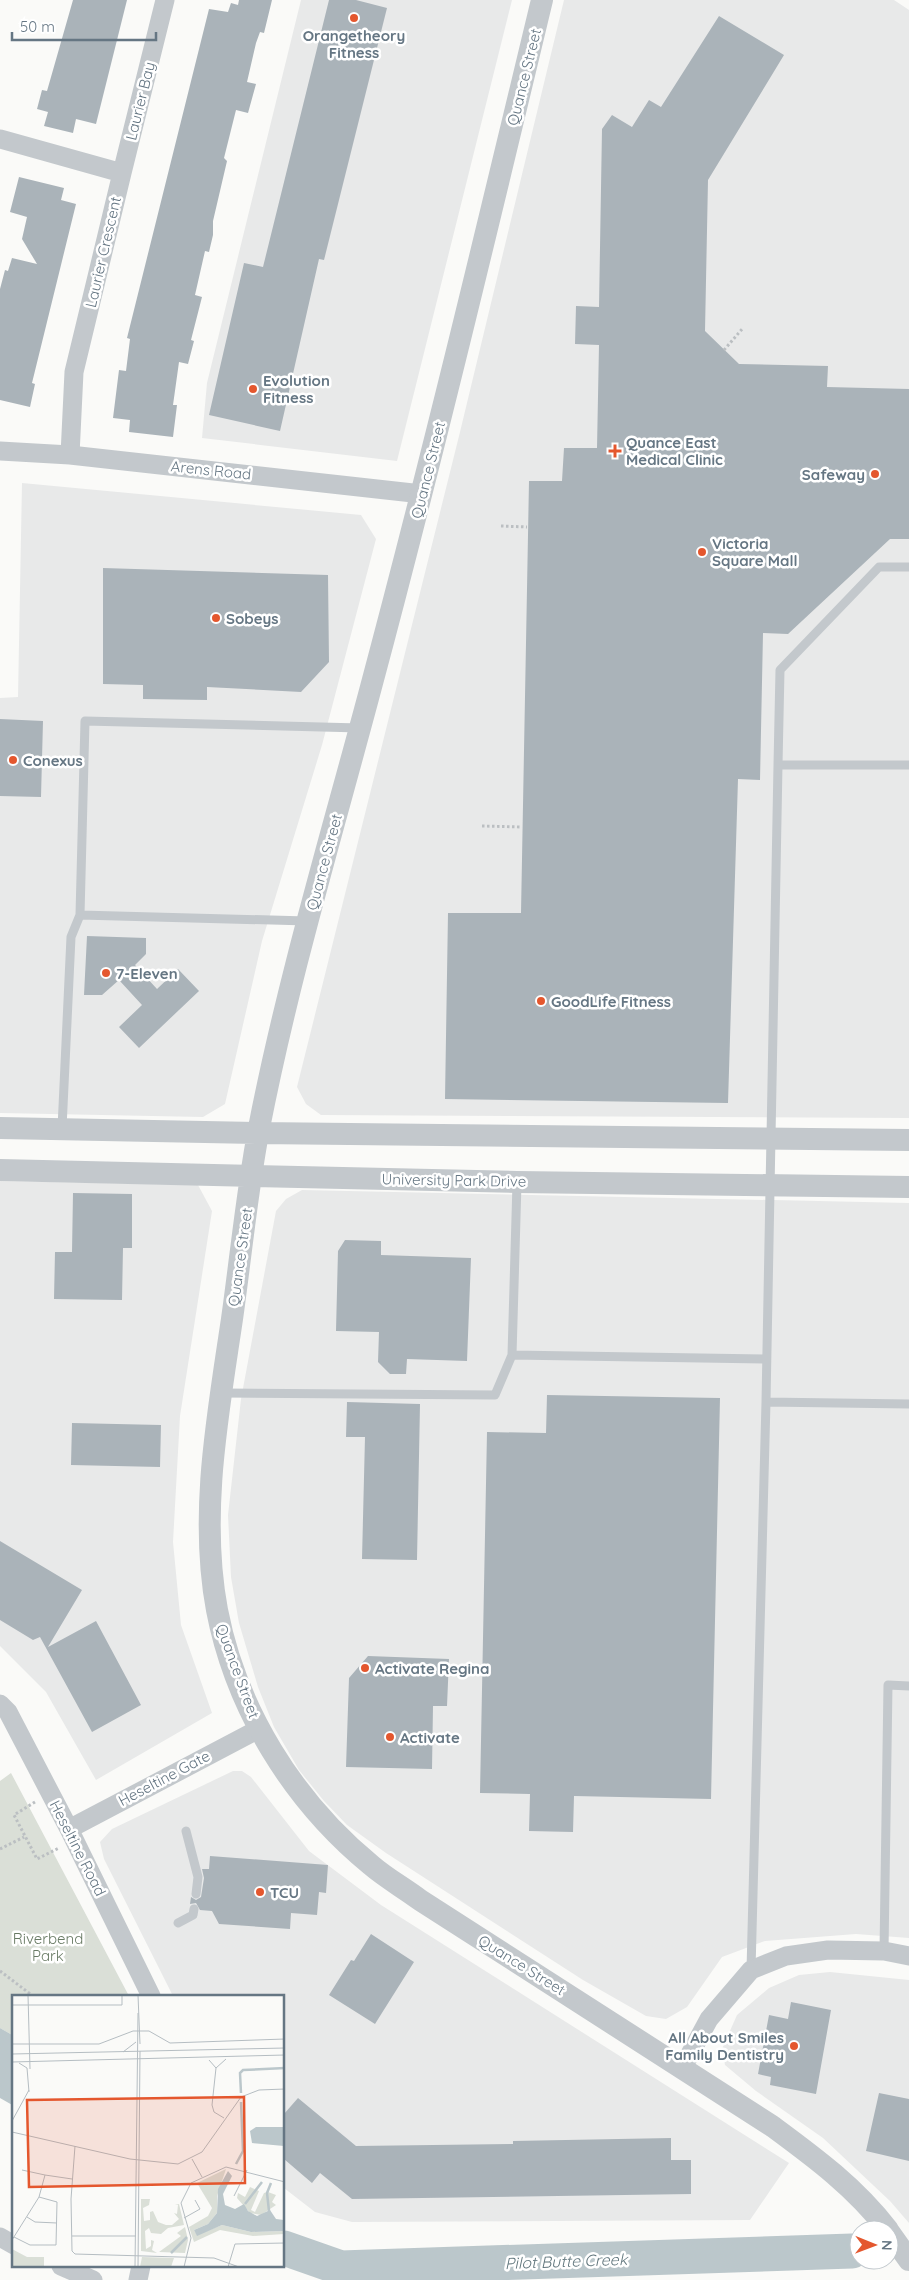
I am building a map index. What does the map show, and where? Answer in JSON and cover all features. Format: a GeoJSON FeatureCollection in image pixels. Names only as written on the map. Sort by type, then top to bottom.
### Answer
{"type":"FeatureCollection","features":[{"type":"Feature","properties":{"kind":"street","name":"Laurier Bay"},"geometry":{"type":"LineString","coordinates":[[122,174],[165,0]]}},
{"type":"Feature","properties":{"kind":"street","name":"Quance Street"},"geometry":{"type":"LineString","coordinates":[[542,0],[422,494],[308,922],[258,1133],[221,1392],[209,1519],[210,1572],[218,1616],[233,1668],[259,1729],[288,1776],[314,1811],[373,1867],[480,1939],[772,2126],[826,2165],[856,2192],[879,2220]]}},
{"type":"Feature","properties":{"kind":"street"},"geometry":{"type":"LineString","coordinates":[[0,140],[122,174]]}},
{"type":"Feature","properties":{"kind":"street","name":"Laurier Crescent"},"geometry":{"type":"LineString","coordinates":[[70,455],[74,372],[122,174]]}},
{"type":"Feature","properties":{"kind":"street","name":"Arens Road"},"geometry":{"type":"LineString","coordinates":[[0,450],[70,455],[422,494]]}},
{"type":"Feature","properties":{"kind":"street"},"geometry":{"type":"LineString","coordinates":[[4,1131],[62,1129],[909,1140]]}},
{"type":"Feature","properties":{"kind":"street","name":"University Park Drive"},"geometry":{"type":"LineString","coordinates":[[0,1170],[517,1182],[909,1187]]}},
{"type":"Feature","properties":{"kind":"street","name":"Heseltine Road"},"geometry":{"type":"LineString","coordinates":[[0,1704],[8,1712],[72,1834],[151,1995]]}},
{"type":"Feature","properties":{"kind":"street","name":"Heseltine Gate"},"geometry":{"type":"LineString","coordinates":[[72,1834],[259,1729]]}},
{"type":"Feature","properties":{"kind":"street"},"geometry":{"type":"LineString","coordinates":[[683,2068],[709,2019],[751,1970],[786,1956],[828,1950],[884,1951],[909,1956]]}},
{"type":"Feature","properties":{"kind":"street"},"geometry":{"type":"LineString","coordinates":[[0,2237],[12,2244]]}},
{"type":"Feature","properties":{"kind":"street","name":"Quance Street"},"geometry":{"type":"LineString","coordinates":[[899,2246],[909,2260]]}},
{"type":"Feature","properties":{"kind":"street"},"geometry":{"type":"LineString","coordinates":[[66,2268],[93,2280]]}},
{"type":"Feature","properties":{"kind":"lane"},"geometry":{"type":"LineString","coordinates":[[751,1970],[766,1402],[780,670],[879,567],[909,567]]}},
{"type":"Feature","properties":{"kind":"lane"},"geometry":{"type":"LineString","coordinates":[[62,1129],[72,937],[80,915],[85,721],[360,728]]}},
{"type":"Feature","properties":{"kind":"lane"},"geometry":{"type":"LineString","coordinates":[[778,765],[909,765]]}},
{"type":"Feature","properties":{"kind":"lane"},"geometry":{"type":"LineString","coordinates":[[80,915],[308,922]]}},
{"type":"Feature","properties":{"kind":"lane"},"geometry":{"type":"LineString","coordinates":[[221,1392],[495,1395],[512,1355],[517,1182]]}},
{"type":"Feature","properties":{"kind":"lane"},"geometry":{"type":"LineString","coordinates":[[512,1355],[766,1359]]}},
{"type":"Feature","properties":{"kind":"lane"},"geometry":{"type":"LineString","coordinates":[[766,1402],[909,1404]]}},
{"type":"Feature","properties":{"kind":"lane"},"geometry":{"type":"LineString","coordinates":[[884,1951],[888,1685],[909,1686]]}},
{"type":"Feature","properties":{"kind":"lane"},"geometry":{"type":"LineString","coordinates":[[186,1831],[198,1877],[196,1894]]}},
{"type":"Feature","properties":{"kind":"lane"},"geometry":{"type":"LineString","coordinates":[[178,1923],[193,1915],[194,1910]]}},
{"type":"Feature","properties":{"kind":"path"},"geometry":{"type":"LineString","coordinates":[[724,350],[743,328]]}},
{"type":"Feature","properties":{"kind":"path"},"geometry":{"type":"LineString","coordinates":[[500,526],[527,527]]}},
{"type":"Feature","properties":{"kind":"path"},"geometry":{"type":"LineString","coordinates":[[482,826],[522,827]]}},
{"type":"Feature","properties":{"kind":"path"},"geometry":{"type":"LineString","coordinates":[[50,1792],[14,1814],[24,1837],[37,1859],[72,1834]]}},
{"type":"Feature","properties":{"kind":"path"},"geometry":{"type":"LineString","coordinates":[[0,1849],[24,1837]]}},
{"type":"Feature","properties":{"kind":"path"},"geometry":{"type":"LineString","coordinates":[[0,1971],[32,1995]]}},
{"type":"Feature","properties":{"kind":"shaded area"},"geometry":{"type":"Polygon","coordinates":[[[301,0],[512,0],[397,461],[202,438],[207,383],[301,0]]]}},
{"type":"Feature","properties":{"kind":"shaded area"},"geometry":{"type":"Polygon","coordinates":[[[564,0],[894,0],[909,10],[909,1118],[321,1115],[306,1104],[297,1087],[460,432],[564,0]]]}},
{"type":"Feature","properties":{"kind":"shaded area"},"geometry":{"type":"Polygon","coordinates":[[[22,483],[361,515],[376,539],[322,745],[262,941],[225,1104],[203,1117],[0,1113],[0,698],[18,697],[22,483]]]}},
{"type":"Feature","properties":{"kind":"shaded area"},"geometry":{"type":"Polygon","coordinates":[[[0,1181],[198,1185],[212,1211],[180,1416],[173,1542],[181,1625],[212,1713],[96,1780],[46,1692],[0,1646],[0,1181]]]}},
{"type":"Feature","properties":{"kind":"shaded area"},"geometry":{"type":"Polygon","coordinates":[[[302,1190],[909,1203],[909,1938],[856,1934],[765,1941],[722,1957],[687,2007],[666,2019],[646,2016],[583,1980],[386,1853],[347,1825],[324,1801],[299,1770],[274,1727],[258,1687],[239,1623],[231,1577],[228,1515],[241,1399],[276,1211],[286,1199],[302,1190]]]}},
{"type":"Feature","properties":{"kind":"shaded area"},"geometry":{"type":"Polygon","coordinates":[[[233,1771],[242,1771],[251,1777],[309,1851],[381,1905],[789,2163],[750,2220],[352,2222],[315,2212],[285,2189],[285,1995],[172,1995],[104,1859],[100,1842],[112,1829],[233,1771]]]}},
{"type":"Feature","properties":{"kind":"shaded area"},"geometry":{"type":"Polygon","coordinates":[[[830,1972],[909,1980],[909,2223],[890,2201],[823,2138],[756,2091],[725,2065],[722,2049],[737,2015],[769,1988],[799,1975],[830,1972]]]}},
{"type":"Feature","properties":{"kind":"shaded area"},"geometry":{"type":"Polygon","coordinates":[[[0,2028],[12,2035],[12,2105],[0,2098],[0,2028]]]}},
{"type":"Feature","properties":{"kind":"green space","name":"Riverbend Park"},"geometry":{"type":"Polygon","coordinates":[[[11,1773],[128,1995],[12,1995],[12,2035],[0,2028],[0,1781],[11,1773]]]}},
{"type":"Feature","properties":{"kind":"building"},"geometry":{"type":"Polygon","coordinates":[[[73,0],[127,0],[96,124],[76,119],[73,133],[44,126],[48,112],[37,109],[42,90],[47,91],[73,0]]]}},
{"type":"Feature","properties":{"kind":"building"},"geometry":{"type":"Polygon","coordinates":[[[239,0],[272,0],[264,33],[260,32],[256,43],[247,82],[256,84],[248,113],[236,110],[224,158],[227,161],[213,221],[213,235],[209,252],[205,251],[195,295],[202,297],[191,340],[194,341],[188,364],[179,362],[173,405],[177,405],[173,437],[129,432],[130,420],[113,418],[119,370],[126,371],[130,339],[127,338],[209,9],[228,12],[231,3],[238,5],[239,0]]]}},
{"type":"Feature","properties":{"kind":"building"},"geometry":{"type":"Polygon","coordinates":[[[329,0],[356,0],[387,8],[324,260],[319,259],[280,431],[209,415],[244,263],[263,267],[329,0]]]}},
{"type":"Feature","properties":{"kind":"building","name":"Victoria Square Mall"},"geometry":{"type":"Polygon","coordinates":[[[719,16],[784,55],[708,180],[705,331],[739,364],[828,366],[827,387],[909,389],[909,539],[890,539],[788,634],[763,633],[760,780],[738,779],[728,1103],[445,1099],[448,913],[521,913],[529,481],[562,481],[564,448],[597,448],[599,345],[575,344],[576,306],[599,307],[602,129],[612,115],[632,127],[649,100],[661,107],[719,16]]]}},
{"type":"Feature","properties":{"kind":"building"},"geometry":{"type":"Polygon","coordinates":[[[19,177],[64,188],[61,200],[76,204],[32,383],[35,384],[30,407],[0,400],[0,289],[5,270],[8,271],[12,258],[37,264],[22,239],[27,217],[10,212],[19,177]]]}},
{"type":"Feature","properties":{"kind":"building","name":"Sobeys"},"geometry":{"type":"Polygon","coordinates":[[[103,568],[328,575],[329,662],[301,692],[207,687],[207,700],[143,699],[143,685],[103,684],[103,568]]]}},
{"type":"Feature","properties":{"kind":"building"},"geometry":{"type":"Polygon","coordinates":[[[0,719],[43,721],[41,797],[0,796],[0,719]]]}},
{"type":"Feature","properties":{"kind":"building"},"geometry":{"type":"Polygon","coordinates":[[[87,936],[146,938],[146,954],[135,965],[157,989],[178,969],[199,991],[139,1048],[119,1027],[142,1005],[119,980],[102,995],[84,995],[87,936]]]}},
{"type":"Feature","properties":{"kind":"building"},"geometry":{"type":"Polygon","coordinates":[[[73,1193],[132,1194],[132,1248],[123,1248],[122,1300],[54,1299],[55,1252],[72,1252],[73,1193]]]}},
{"type":"Feature","properties":{"kind":"building"},"geometry":{"type":"Polygon","coordinates":[[[345,1240],[381,1241],[381,1255],[471,1258],[467,1361],[407,1359],[406,1374],[390,1374],[378,1362],[379,1332],[336,1331],[338,1251],[345,1240]]]}},
{"type":"Feature","properties":{"kind":"building"},"geometry":{"type":"Polygon","coordinates":[[[547,1395],[720,1398],[711,1799],[574,1796],[573,1832],[529,1831],[530,1794],[480,1793],[487,1432],[546,1433],[547,1395]]]}},
{"type":"Feature","properties":{"kind":"building"},"geometry":{"type":"Polygon","coordinates":[[[347,1402],[420,1404],[417,1560],[362,1559],[365,1437],[346,1437],[347,1402]]]}},
{"type":"Feature","properties":{"kind":"building"},"geometry":{"type":"Polygon","coordinates":[[[72,1423],[161,1425],[160,1467],[71,1465],[72,1423]]]}},
{"type":"Feature","properties":{"kind":"building"},"geometry":{"type":"Polygon","coordinates":[[[0,1541],[82,1590],[48,1647],[96,1621],[141,1705],[92,1732],[40,1637],[33,1640],[0,1620],[0,1541]]]}},
{"type":"Feature","properties":{"kind":"building","name":"Activate"},"geometry":{"type":"Polygon","coordinates":[[[368,1656],[449,1659],[447,1706],[433,1706],[432,1769],[346,1767],[349,1678],[368,1656]]]}},
{"type":"Feature","properties":{"kind":"building","name":"TCU"},"geometry":{"type":"Polygon","coordinates":[[[210,1856],[328,1865],[326,1893],[319,1892],[317,1915],[291,1913],[290,1929],[219,1924],[212,1911],[200,1910],[196,1903],[190,1904],[191,1897],[196,1900],[201,1897],[204,1878],[202,1869],[209,1869],[210,1856]]]}},
{"type":"Feature","properties":{"kind":"building"},"geometry":{"type":"Polygon","coordinates":[[[371,1934],[414,1962],[375,2024],[329,1995],[351,1960],[354,1961],[371,1934]]]}},
{"type":"Feature","properties":{"kind":"building","name":"All About Smiles Family Dentistry"},"geometry":{"type":"Polygon","coordinates":[[[791,2002],[831,2010],[816,2094],[770,2085],[771,2077],[758,2074],[769,2015],[788,2019],[791,2002]]]}},
{"type":"Feature","properties":{"kind":"building"},"geometry":{"type":"Polygon","coordinates":[[[879,2093],[909,2099],[909,2161],[866,2151],[879,2093]]]}},
{"type":"Feature","properties":{"kind":"building"},"geometry":{"type":"Polygon","coordinates":[[[298,2098],[356,2146],[513,2144],[513,2141],[671,2138],[671,2160],[691,2160],[691,2194],[352,2199],[320,2173],[312,2183],[285,2160],[285,2113],[298,2098]]]}},
{"type":"Feature","properties":{"kind":"waterway","name":"Pilot Butte Creek"},"geometry":{"type":"LineString","coordinates":[[285,2248],[341,2268],[849,2251]]}},
{"type":"Feature","properties":{"kind":"place","name":"Orangetheory Fitness"},"geometry":{"type":"Point","coordinates":[354,18]}},
{"type":"Feature","properties":{"kind":"place","name":"Evolution Fitness"},"geometry":{"type":"Point","coordinates":[253,389]}},
{"type":"Feature","properties":{"kind":"place","name":"Quance East Medical Clinic"},"geometry":{"type":"Point","coordinates":[615,451]}},
{"type":"Feature","properties":{"kind":"place","name":"Safeway"},"geometry":{"type":"Point","coordinates":[875,474]}},
{"type":"Feature","properties":{"kind":"place","name":"Victoria Square Mall"},"geometry":{"type":"Point","coordinates":[702,552]}},
{"type":"Feature","properties":{"kind":"place","name":"Sobeys"},"geometry":{"type":"Point","coordinates":[216,618]}},
{"type":"Feature","properties":{"kind":"place","name":"Conexus"},"geometry":{"type":"Point","coordinates":[13,760]}},
{"type":"Feature","properties":{"kind":"place","name":"7-Eleven"},"geometry":{"type":"Point","coordinates":[106,973]}},
{"type":"Feature","properties":{"kind":"place","name":"GoodLife Fitness"},"geometry":{"type":"Point","coordinates":[541,1001]}},
{"type":"Feature","properties":{"kind":"place","name":"Activate Regina"},"geometry":{"type":"Point","coordinates":[365,1668]}},
{"type":"Feature","properties":{"kind":"place","name":"Activate"},"geometry":{"type":"Point","coordinates":[390,1737]}},
{"type":"Feature","properties":{"kind":"place","name":"TCU"},"geometry":{"type":"Point","coordinates":[260,1892]}},
{"type":"Feature","properties":{"kind":"place","name":"All About Smiles Family Dentistry"},"geometry":{"type":"Point","coordinates":[794,2046]}}]}
